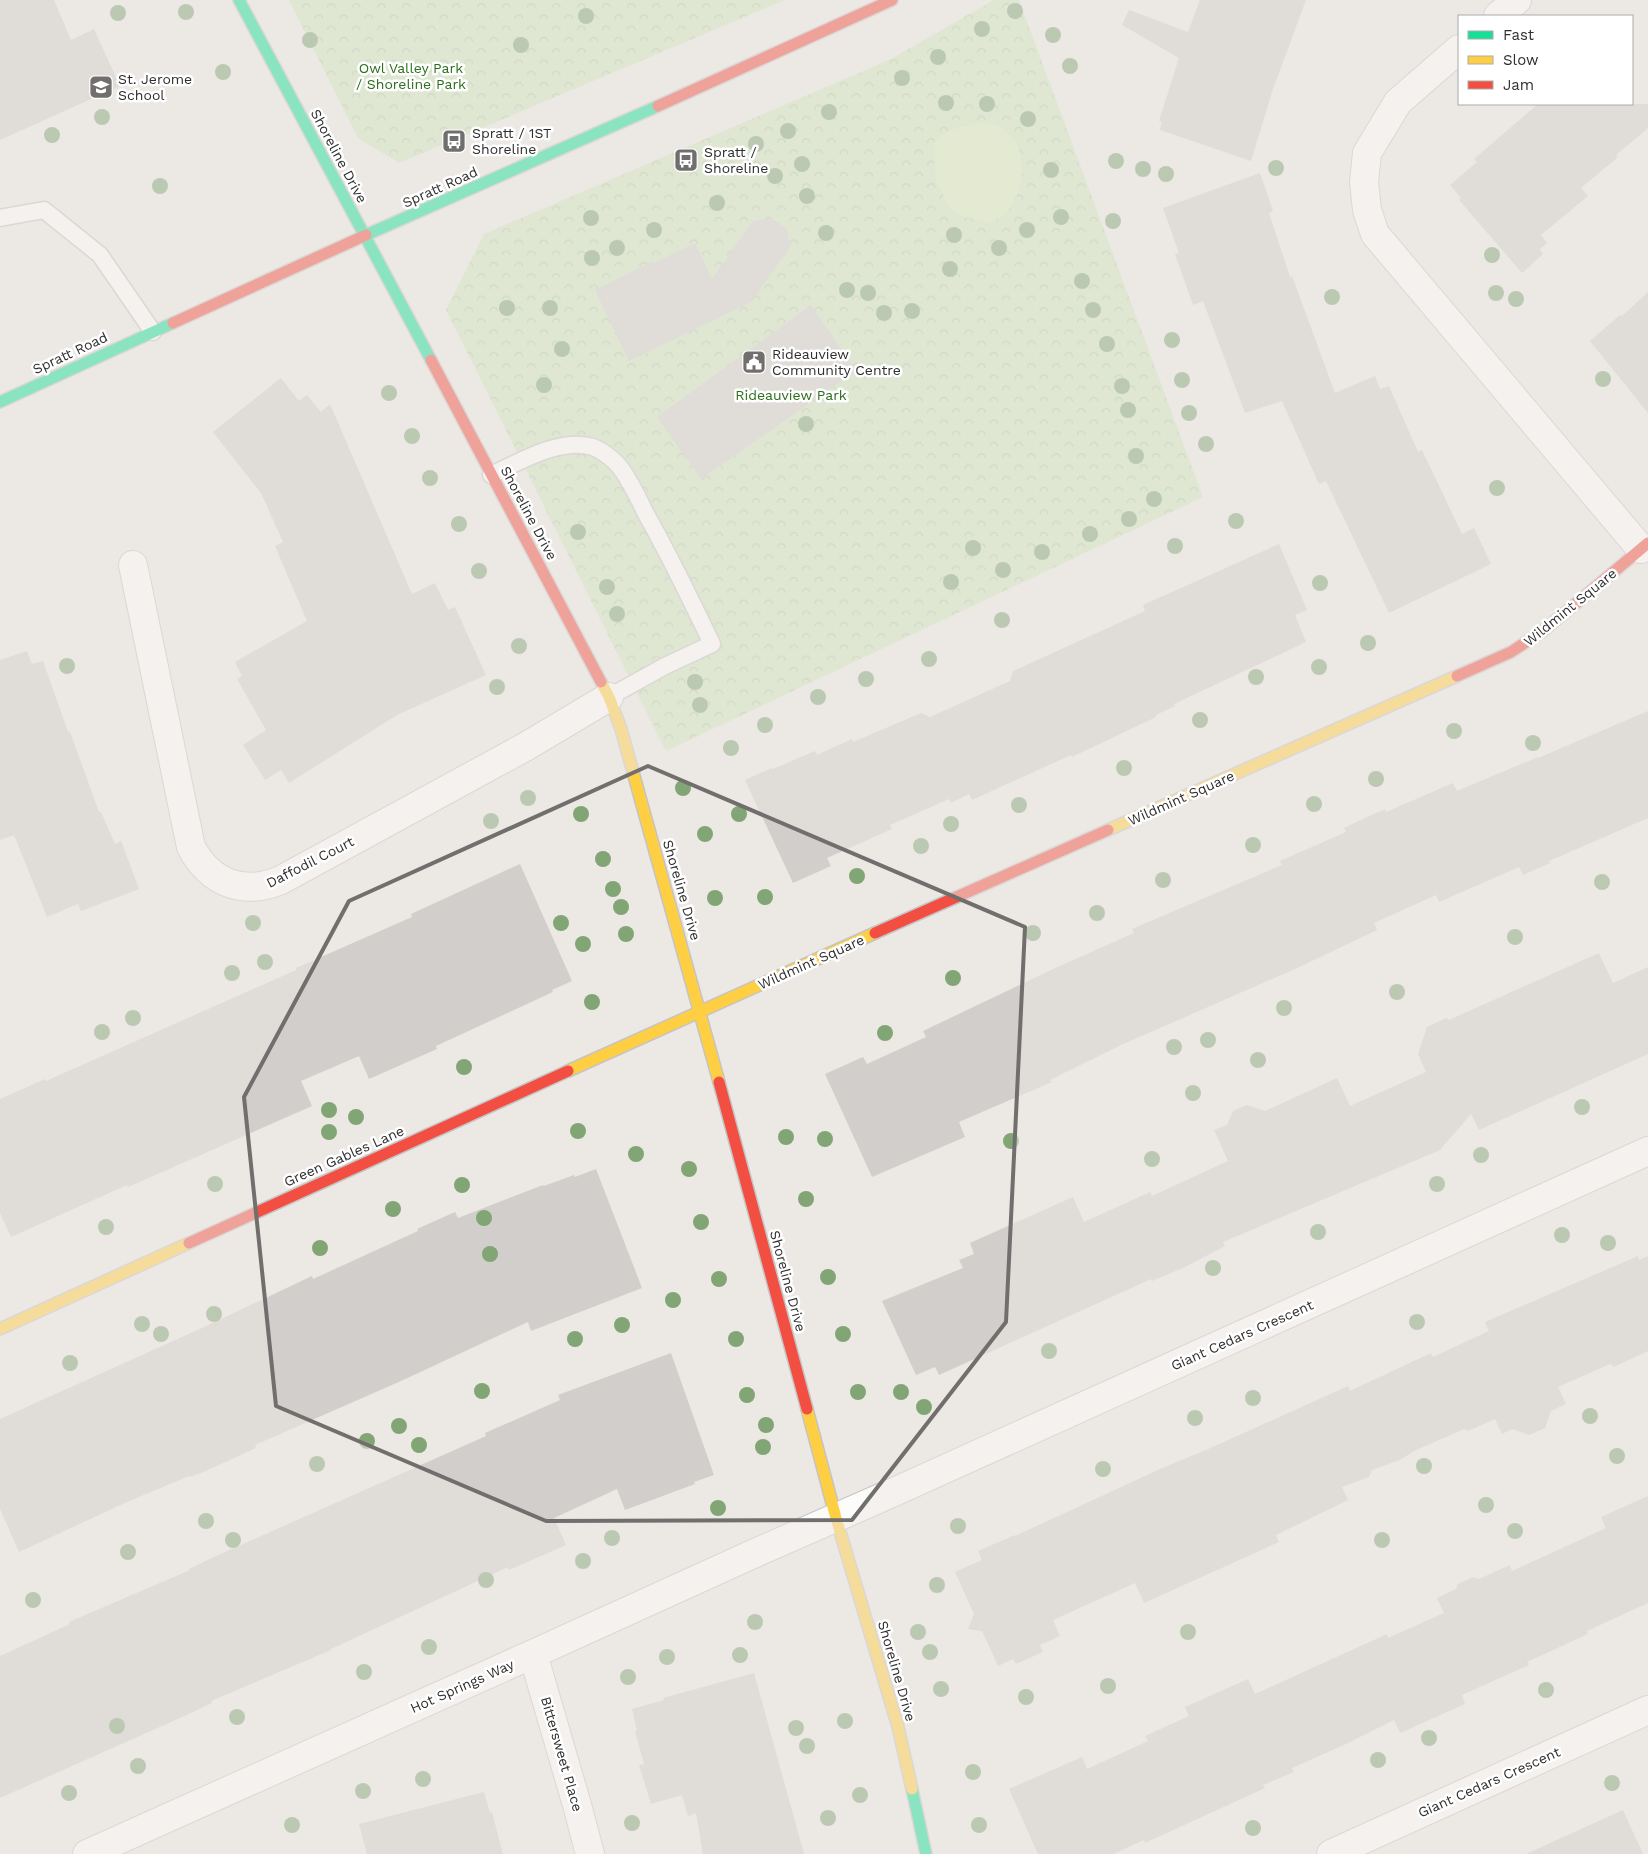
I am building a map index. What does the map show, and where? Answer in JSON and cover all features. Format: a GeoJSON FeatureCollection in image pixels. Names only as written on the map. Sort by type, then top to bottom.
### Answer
{"type":"FeatureCollection","features":[{"type":"Feature","properties":{"kind":"street","name":"Shoreline Drive"},"geometry":{"type":"LineString","coordinates":[[239,0],[609,697],[621,729],[700,1011],[836,1518],[898,1727],[926,1854]]}},
{"type":"Feature","properties":{"kind":"street","name":"Spratt Road"},"geometry":{"type":"LineString","coordinates":[[0,402],[364,236],[623,122],[892,0]]}},
{"type":"Feature","properties":{"kind":"street"},"geometry":{"type":"LineString","coordinates":[[1499,15],[1517,0]]}},
{"type":"Feature","properties":{"kind":"street","name":"Wildmint Square"},"geometry":{"type":"LineString","coordinates":[[700,1011],[1511,652],[1543,631],[1644,546],[1375,234],[1367,210],[1364,182],[1367,153],[1398,102],[1458,50]]}},
{"type":"Feature","properties":{"kind":"street","name":"Daffodil Court"},"geometry":{"type":"LineString","coordinates":[[132,564],[191,847],[196,857],[210,873],[228,884],[250,888],[261,887],[281,880],[525,747],[609,697]]}},
{"type":"Feature","properties":{"kind":"street","name":"Green Gables Lane"},"geometry":{"type":"LineString","coordinates":[[0,1329],[700,1011]]}},
{"type":"Feature","properties":{"kind":"street","name":"Giant Cedars Crescent"},"geometry":{"type":"LineString","coordinates":[[836,1518],[1648,1151]]}},
{"type":"Feature","properties":{"kind":"street","name":"Hot Springs Way"},"geometry":{"type":"LineString","coordinates":[[87,1854],[836,1518]]}},
{"type":"Feature","properties":{"kind":"street","name":"Bittersweet Place"},"geometry":{"type":"LineString","coordinates":[[533,1654],[590,1854]]}},
{"type":"Feature","properties":{"kind":"street","name":"Giant Cedars Crescent"},"geometry":{"type":"LineString","coordinates":[[1331,1854],[1648,1710]]}},
{"type":"Feature","properties":{"kind":"lane"},"geometry":{"type":"LineString","coordinates":[[0,218],[44,210],[100,255],[153,332]]}},
{"type":"Feature","properties":{"kind":"lane"},"geometry":{"type":"LineString","coordinates":[[492,474],[533,455],[555,448],[576,445],[592,447],[603,452],[622,470],[670,556],[712,644],[665,666],[609,697]]}},
{"type":"Feature","properties":{"kind":"highlighted area"},"geometry":{"type":"Polygon","coordinates":[[[648,766],[1025,927],[1006,1322],[852,1520],[546,1521],[276,1406],[244,1097],[349,901],[648,766]]]}},
{"type":"Feature","properties":{"kind":"green space","name":"Owl Valley Park / Shoreline Park"},"geometry":{"type":"Polygon","coordinates":[[[289,0],[785,0],[399,163],[358,138],[289,0]]]}},
{"type":"Feature","properties":{"kind":"green space","name":"Rideauview Park"},"geometry":{"type":"Polygon","coordinates":[[[994,0],[1019,0],[1203,497],[666,751],[446,310],[484,234],[889,60],[994,0]]]}},
{"type":"Feature","properties":{"kind":"green space"},"geometry":{"type":"Polygon","coordinates":[[[982,122],[995,125],[1008,133],[1016,143],[1022,167],[1018,192],[1012,204],[1002,217],[992,223],[965,217],[951,209],[936,182],[935,140],[950,130],[982,122]]]}},
{"type":"Feature","properties":{"kind":"building"},"geometry":{"type":"Polygon","coordinates":[[[0,0],[54,0],[71,40],[94,29],[120,86],[0,140],[0,0]]]}},
{"type":"Feature","properties":{"kind":"building"},"geometry":{"type":"Polygon","coordinates":[[[1200,0],[1306,0],[1273,89],[1251,161],[1160,130],[1162,122],[1159,121],[1179,58],[1122,25],[1129,10],[1188,32],[1200,0]]]}},
{"type":"Feature","properties":{"kind":"building"},"geometry":{"type":"Polygon","coordinates":[[[1648,104],[1648,128],[1616,155],[1618,157],[1581,188],[1588,196],[1541,235],[1547,243],[1540,249],[1543,254],[1522,273],[1459,200],[1461,198],[1450,185],[1477,162],[1474,159],[1537,105],[1648,104]]]}},
{"type":"Feature","properties":{"kind":"building"},"geometry":{"type":"Polygon","coordinates":[[[1260,173],[1273,211],[1269,213],[1290,277],[1292,276],[1335,393],[1375,376],[1380,389],[1389,386],[1418,452],[1422,450],[1462,534],[1474,528],[1491,564],[1389,613],[1326,481],[1319,484],[1282,401],[1245,413],[1203,301],[1193,305],[1175,254],[1179,253],[1163,208],[1260,173]]]}},
{"type":"Feature","properties":{"kind":"building"},"geometry":{"type":"Polygon","coordinates":[[[771,218],[787,229],[790,247],[751,302],[629,361],[595,290],[653,261],[654,263],[695,243],[712,279],[753,221],[771,218]]]}},
{"type":"Feature","properties":{"kind":"building"},"geometry":{"type":"Polygon","coordinates":[[[1648,292],[1648,413],[1590,341],[1620,315],[1622,316],[1648,292]]]}},
{"type":"Feature","properties":{"kind":"building"},"geometry":{"type":"Polygon","coordinates":[[[811,305],[856,371],[701,479],[657,417],[811,305]]]}},
{"type":"Feature","properties":{"kind":"building"},"geometry":{"type":"Polygon","coordinates":[[[281,378],[299,401],[307,395],[321,412],[330,404],[412,594],[435,583],[448,610],[455,607],[486,675],[397,715],[289,783],[281,770],[265,780],[243,745],[266,730],[237,679],[242,676],[235,662],[307,621],[275,546],[283,542],[261,493],[213,432],[281,378]]]}},
{"type":"Feature","properties":{"kind":"building"},"geometry":{"type":"Polygon","coordinates":[[[1279,544],[1307,610],[1295,615],[1306,642],[1174,704],[1175,706],[1156,715],[1156,717],[1072,757],[1071,755],[972,800],[969,794],[951,803],[949,799],[890,825],[892,829],[827,858],[831,866],[793,883],[745,780],[815,751],[817,755],[852,739],[853,742],[921,713],[930,717],[1010,681],[1013,671],[1145,611],[1143,605],[1279,544]]]}},
{"type":"Feature","properties":{"kind":"building"},"geometry":{"type":"Polygon","coordinates":[[[27,651],[32,664],[43,661],[99,812],[101,812],[115,844],[121,841],[139,889],[81,911],[78,904],[47,917],[14,835],[0,840],[0,660],[27,651]]]}},
{"type":"Feature","properties":{"kind":"building"},"geometry":{"type":"Polygon","coordinates":[[[1648,711],[1648,818],[1549,861],[1550,863],[1523,875],[1519,867],[1439,902],[1436,895],[1374,923],[1377,930],[1295,969],[1121,1045],[1050,1080],[1052,1082],[959,1122],[965,1137],[872,1177],[825,1074],[863,1057],[867,1064],[926,1037],[923,1031],[1134,933],[1132,929],[1282,865],[1280,861],[1346,832],[1344,828],[1385,809],[1386,812],[1453,783],[1457,791],[1648,711]]]}},
{"type":"Feature","properties":{"kind":"building"},"geometry":{"type":"Polygon","coordinates":[[[520,864],[572,981],[552,990],[553,992],[436,1046],[437,1049],[369,1079],[359,1056],[301,1081],[312,1106],[11,1237],[0,1213],[0,1099],[45,1079],[46,1081],[296,970],[296,968],[412,917],[411,914],[520,864]]]}},
{"type":"Feature","properties":{"kind":"building"},"geometry":{"type":"Polygon","coordinates":[[[1599,953],[1613,983],[1648,967],[1648,1054],[1479,1130],[1471,1114],[1440,1150],[1223,1242],[1225,1246],[1185,1267],[1152,1281],[1151,1279],[939,1375],[935,1367],[916,1375],[882,1301],[963,1268],[959,1260],[974,1254],[970,1243],[1073,1197],[1084,1222],[1150,1192],[1152,1196],[1228,1161],[1214,1130],[1227,1125],[1233,1111],[1247,1105],[1265,1111],[1337,1078],[1350,1106],[1426,1072],[1418,1054],[1427,1027],[1446,1018],[1449,1020],[1599,953]]]}},
{"type":"Feature","properties":{"kind":"building"},"geometry":{"type":"Polygon","coordinates":[[[596,1169],[642,1288],[531,1331],[528,1322],[401,1381],[255,1445],[256,1448],[208,1470],[127,1502],[19,1552],[0,1509],[0,1419],[312,1276],[313,1279],[455,1212],[458,1218],[543,1185],[574,1175],[575,1177],[596,1169]]]}},
{"type":"Feature","properties":{"kind":"building"},"geometry":{"type":"Polygon","coordinates":[[[1638,1256],[1639,1260],[1648,1256],[1648,1351],[1614,1367],[1610,1364],[1558,1387],[1566,1404],[1551,1411],[1545,1428],[1529,1435],[1512,1429],[1502,1434],[1495,1419],[1468,1431],[1464,1429],[1414,1451],[1400,1460],[1372,1470],[1369,1477],[1342,1487],[1348,1500],[1276,1535],[1279,1542],[1144,1603],[1135,1583],[1053,1620],[1060,1636],[1040,1645],[1043,1652],[1016,1664],[1013,1659],[998,1666],[982,1631],[968,1629],[974,1614],[955,1572],[982,1560],[978,1551],[1348,1386],[1350,1391],[1431,1353],[1433,1357],[1489,1331],[1485,1322],[1638,1256]]]}},
{"type":"Feature","properties":{"kind":"building"},"geometry":{"type":"Polygon","coordinates":[[[671,1353],[714,1475],[625,1510],[617,1489],[554,1518],[566,1545],[509,1570],[508,1567],[331,1650],[211,1701],[212,1703],[180,1718],[0,1798],[0,1656],[70,1624],[69,1622],[190,1570],[214,1557],[486,1436],[485,1433],[560,1400],[558,1395],[671,1353]]]}},
{"type":"Feature","properties":{"kind":"building"},"geometry":{"type":"Polygon","coordinates":[[[1648,1496],[1648,1603],[1587,1631],[1588,1634],[1527,1662],[1529,1665],[1462,1695],[1465,1704],[1400,1733],[1394,1720],[1292,1768],[1294,1772],[1263,1785],[1265,1788],[1145,1843],[1144,1840],[1113,1854],[1038,1854],[1009,1789],[1082,1757],[1087,1769],[1148,1741],[1145,1736],[1189,1716],[1185,1707],[1248,1679],[1255,1694],[1387,1634],[1388,1638],[1444,1613],[1437,1598],[1456,1589],[1458,1584],[1473,1577],[1479,1579],[1510,1565],[1512,1571],[1606,1528],[1601,1517],[1648,1496]]]}},
{"type":"Feature","properties":{"kind":"building"},"geometry":{"type":"Polygon","coordinates":[[[754,1673],[804,1854],[703,1854],[696,1813],[688,1816],[682,1795],[651,1804],[639,1765],[644,1764],[635,1731],[637,1731],[632,1709],[664,1700],[663,1698],[754,1673]]]}},
{"type":"Feature","properties":{"kind":"building"},"geometry":{"type":"Polygon","coordinates":[[[484,1792],[490,1813],[492,1812],[503,1854],[367,1854],[359,1824],[484,1792]]]}},
{"type":"Feature","properties":{"kind":"building"},"geometry":{"type":"Polygon","coordinates":[[[1623,1810],[1643,1854],[1526,1854],[1623,1810]]]}},
{"type":"Feature","properties":{"kind":"traffic: fast"},"geometry":{"type":"LineString","coordinates":[[239,0],[431,360]]}},
{"type":"Feature","properties":{"kind":"traffic: fast"},"geometry":{"type":"LineString","coordinates":[[366,235],[658,106]]}},
{"type":"Feature","properties":{"kind":"traffic: fast"},"geometry":{"type":"LineString","coordinates":[[0,402],[173,323]]}},
{"type":"Feature","properties":{"kind":"traffic: fast"},"geometry":{"type":"LineString","coordinates":[[912,1789],[926,1854]]}},
{"type":"Feature","properties":{"kind":"traffic: slow"},"geometry":{"type":"LineString","coordinates":[[1108,830],[1457,676]]}},
{"type":"Feature","properties":{"kind":"traffic: slow"},"geometry":{"type":"LineString","coordinates":[[601,682],[621,729],[719,1082]]}},
{"type":"Feature","properties":{"kind":"traffic: slow"},"geometry":{"type":"LineString","coordinates":[[568,1071],[875,933]]}},
{"type":"Feature","properties":{"kind":"traffic: slow"},"geometry":{"type":"LineString","coordinates":[[0,1329],[189,1243]]}},
{"type":"Feature","properties":{"kind":"traffic: slow"},"geometry":{"type":"LineString","coordinates":[[807,1409],[836,1518],[898,1727],[912,1789]]}},
{"type":"Feature","properties":{"kind":"traffic: jam"},"geometry":{"type":"LineString","coordinates":[[658,106],[892,0]]}},
{"type":"Feature","properties":{"kind":"traffic: jam"},"geometry":{"type":"LineString","coordinates":[[173,323],[366,235]]}},
{"type":"Feature","properties":{"kind":"traffic: jam"},"geometry":{"type":"LineString","coordinates":[[431,360],[601,682]]}},
{"type":"Feature","properties":{"kind":"traffic: jam"},"geometry":{"type":"LineString","coordinates":[[1457,676],[1511,652],[1543,631],[1648,543]]}},
{"type":"Feature","properties":{"kind":"traffic: jam"},"geometry":{"type":"LineString","coordinates":[[875,933],[1108,830]]}},
{"type":"Feature","properties":{"kind":"traffic: jam"},"geometry":{"type":"LineString","coordinates":[[189,1243],[568,1071]]}},
{"type":"Feature","properties":{"kind":"traffic: jam"},"geometry":{"type":"LineString","coordinates":[[719,1082],[807,1409]]}},
{"type":"Feature","properties":{"kind":"place","name":"St. Jerome School"},"geometry":{"type":"Point","coordinates":[101,87]}},
{"type":"Feature","properties":{"kind":"place","name":"Spratt / 1ST Shoreline"},"geometry":{"type":"Point","coordinates":[454,141]}},
{"type":"Feature","properties":{"kind":"place","name":"Spratt / Shoreline"},"geometry":{"type":"Point","coordinates":[686,160]}},
{"type":"Feature","properties":{"kind":"place","name":"Rideauview Community Centre"},"geometry":{"type":"Point","coordinates":[754,362]}}]}
